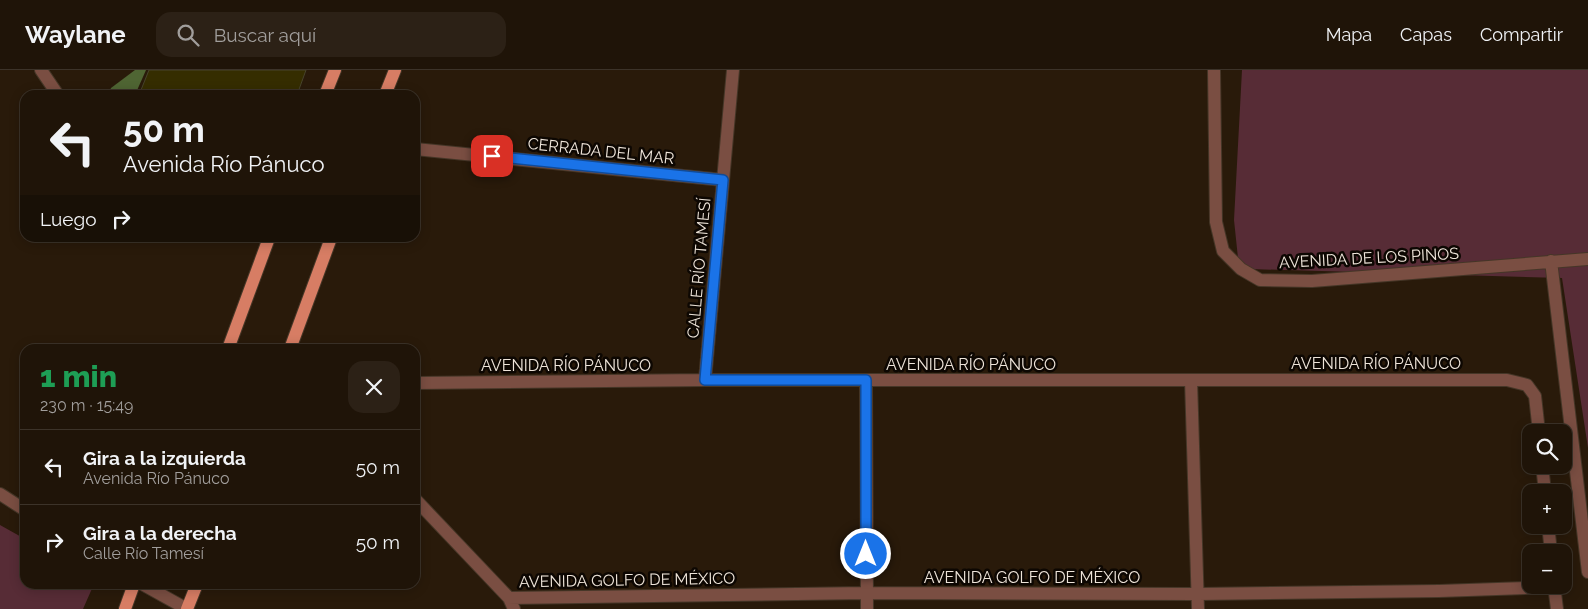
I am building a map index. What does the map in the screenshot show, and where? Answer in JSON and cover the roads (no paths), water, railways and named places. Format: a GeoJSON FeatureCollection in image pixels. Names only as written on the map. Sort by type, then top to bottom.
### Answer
{"type":"FeatureCollection","features":[{"type":"Feature","properties":{"kind":"main road"},"geometry":{"type":"LineString","coordinates":[[327,90],[335,70]]}},
{"type":"Feature","properties":{"kind":"main road"},"geometry":{"type":"LineString","coordinates":[[387,90],[395,70]]}},
{"type":"Feature","properties":{"kind":"main road"},"geometry":{"type":"LineString","coordinates":[[230,344],[268,242]]}},
{"type":"Feature","properties":{"kind":"main road"},"geometry":{"type":"LineString","coordinates":[[292,344],[330,242]]}},
{"type":"Feature","properties":{"kind":"main road"},"geometry":{"type":"LineString","coordinates":[[124,609],[132,589]]}},
{"type":"Feature","properties":{"kind":"main road"},"geometry":{"type":"LineString","coordinates":[[187,609],[195,589]]}},
{"type":"Feature","properties":{"kind":"street"},"geometry":{"type":"LineString","coordinates":[[41,70],[55,90]]}},
{"type":"Feature","properties":{"kind":"street","name":"CALLE RÍO TAMESÍ"},"geometry":{"type":"LineString","coordinates":[[705,380],[734,70]]}},
{"type":"Feature","properties":{"kind":"street","name":"AVENIDA DE LOS PINOS"},"geometry":{"type":"LineString","coordinates":[[1214,70],[1216,222],[1223,251],[1241,269],[1260,280],[1312,280],[1588,259]]}},
{"type":"Feature","properties":{"kind":"street","name":"CERRADA DEL MAR"},"geometry":{"type":"LineString","coordinates":[[420,150],[723,180]]}},
{"type":"Feature","properties":{"kind":"street"},"geometry":{"type":"LineString","coordinates":[[1551,261],[1588,572]]}},
{"type":"Feature","properties":{"kind":"street","name":"AVENIDA RÍO PÁNUCO"},"geometry":{"type":"LineString","coordinates":[[420,383],[705,380],[1507,380],[1526,385],[1535,396],[1538,424]]}},
{"type":"Feature","properties":{"kind":"street"},"geometry":{"type":"LineString","coordinates":[[866,380],[867,609]]}},
{"type":"Feature","properties":{"kind":"street"},"geometry":{"type":"LineString","coordinates":[[1191,380],[1198,609]]}},
{"type":"Feature","properties":{"kind":"street"},"geometry":{"type":"LineString","coordinates":[[0,494],[20,507]]}},
{"type":"Feature","properties":{"kind":"street"},"geometry":{"type":"LineString","coordinates":[[420,504],[511,603]]}},
{"type":"Feature","properties":{"kind":"street","name":"AVENIDA GOLFO DE MÉXICO"},"geometry":{"type":"LineString","coordinates":[[511,603],[866,593],[1198,594],[1439,591],[1522,587]]}},
{"type":"Feature","properties":{"kind":"street"},"geometry":{"type":"LineString","coordinates":[[151,589],[187,609]]}},
{"type":"Feature","properties":{"kind":"street"},"geometry":{"type":"LineString","coordinates":[[1556,594],[1558,609]]}}]}
